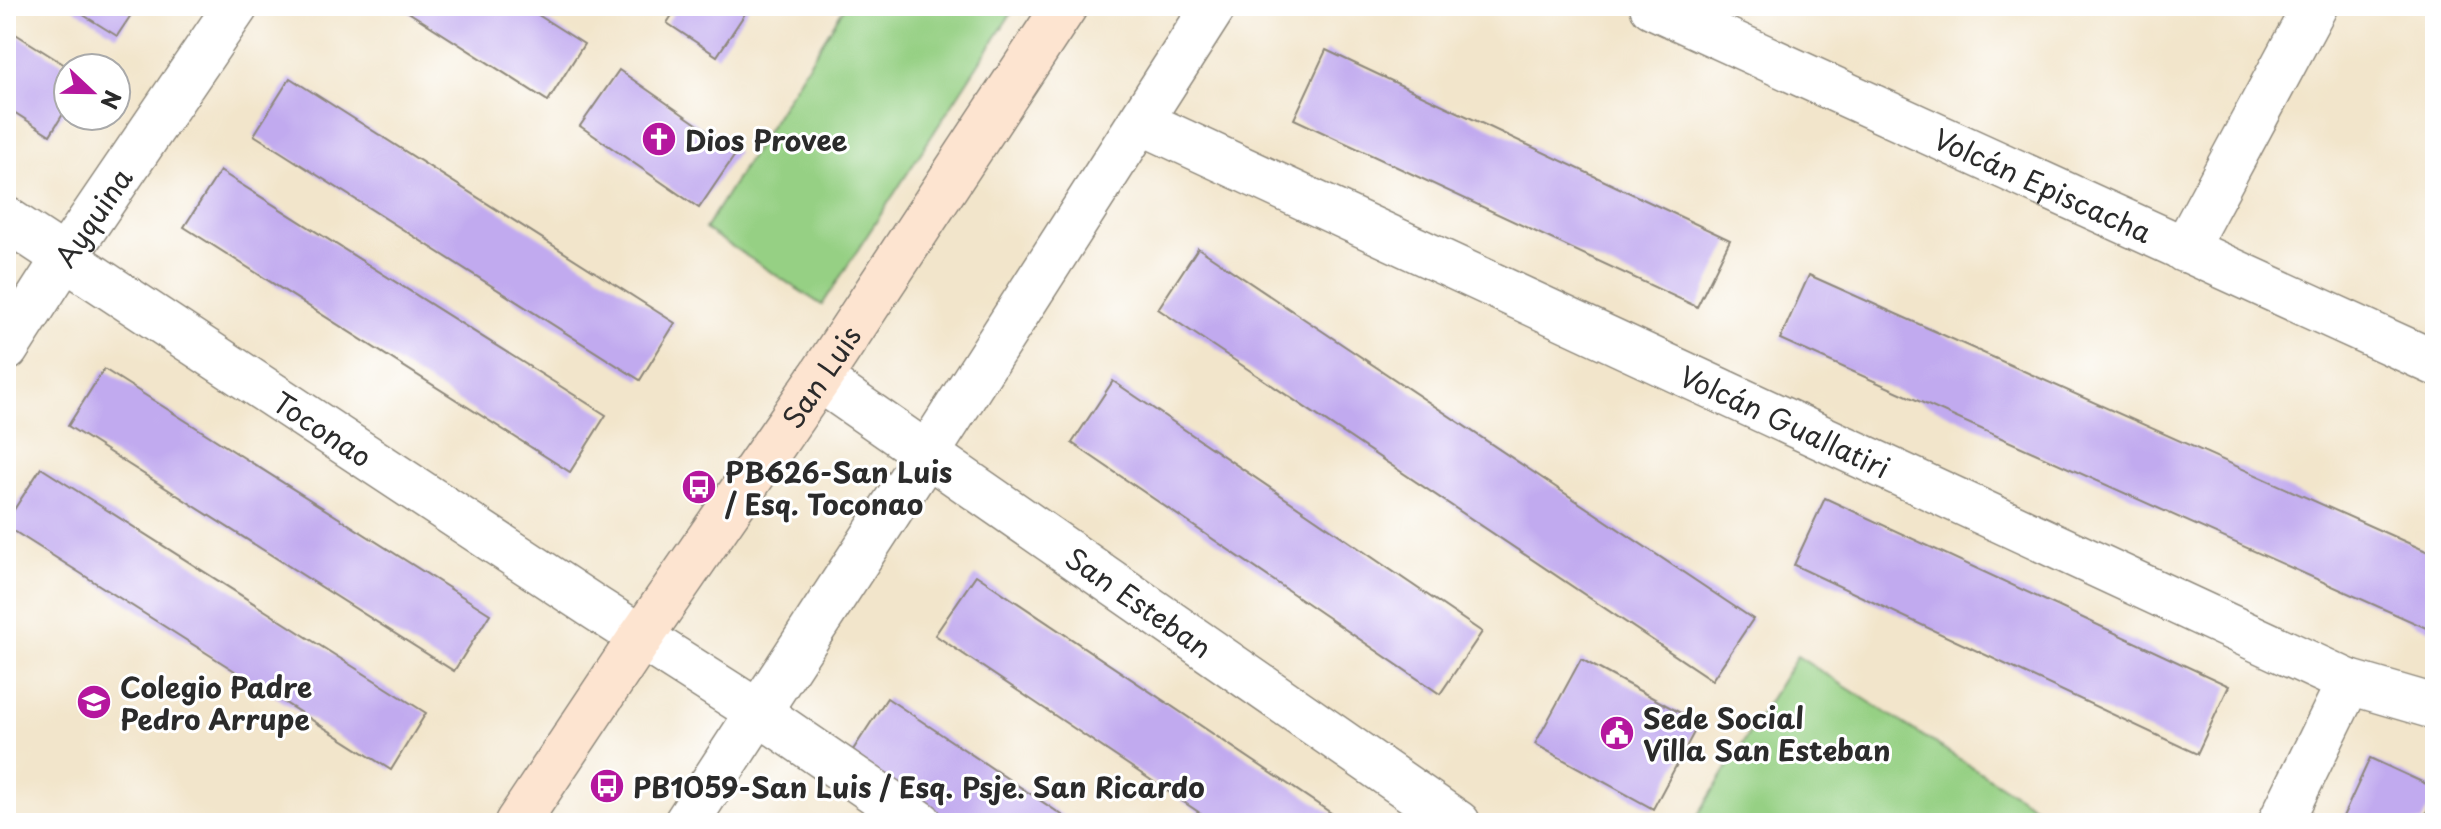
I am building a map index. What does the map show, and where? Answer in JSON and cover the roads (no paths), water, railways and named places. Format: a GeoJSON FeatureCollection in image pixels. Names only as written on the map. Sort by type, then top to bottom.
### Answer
{"type":"FeatureCollection","features":[{"type":"Feature","properties":{"kind":"street","name":"Ayquina"},"geometry":{"type":"LineString","coordinates":[[6,349],[236,6]]}},
{"type":"Feature","properties":{"kind":"street","name":"San Luis"},"geometry":{"type":"LineString","coordinates":[[517,823],[819,379],[1065,6]]}},
{"type":"Feature","properties":{"kind":"street"},"geometry":{"type":"LineString","coordinates":[[686,823],[1214,6]]}},
{"type":"Feature","properties":{"kind":"street","name":"Volcán Episcacha"},"geometry":{"type":"LineString","coordinates":[[1652,6],[2435,363]]}},
{"type":"Feature","properties":{"kind":"street"},"geometry":{"type":"LineString","coordinates":[[2184,250],[2315,6]]}},
{"type":"Feature","properties":{"kind":"street","name":"Volcán Guallatiri"},"geometry":{"type":"LineString","coordinates":[[1141,122],[2349,682],[2435,707]]}},
{"type":"Feature","properties":{"kind":"street","name":"Toconao"},"geometry":{"type":"LineString","coordinates":[[6,219],[758,712],[920,823]]}},
{"type":"Feature","properties":{"kind":"street","name":"San Esteban"},"geometry":{"type":"LineString","coordinates":[[819,379],[1458,823]]}},
{"type":"Feature","properties":{"kind":"street"},"geometry":{"type":"LineString","coordinates":[[2280,823],[2349,682]]}},
{"type":"Feature","properties":{"kind":"place","name":"Dios Provee"},"geometry":{"type":"Point","coordinates":[659,139]}},
{"type":"Feature","properties":{"kind":"place","name":"PB626-San Luis / Esq. Toconao"},"geometry":{"type":"Point","coordinates":[699,487]}},
{"type":"Feature","properties":{"kind":"place","name":"Colegio Padre Pedro Arrupe"},"geometry":{"type":"Point","coordinates":[94,702]}},
{"type":"Feature","properties":{"kind":"place","name":"Sede Social Villa San Esteban"},"geometry":{"type":"Point","coordinates":[1617,733]}},
{"type":"Feature","properties":{"kind":"place","name":"PB1059-San Luis / Esq. Psje. San Ricardo"},"geometry":{"type":"Point","coordinates":[607,786]}}]}
